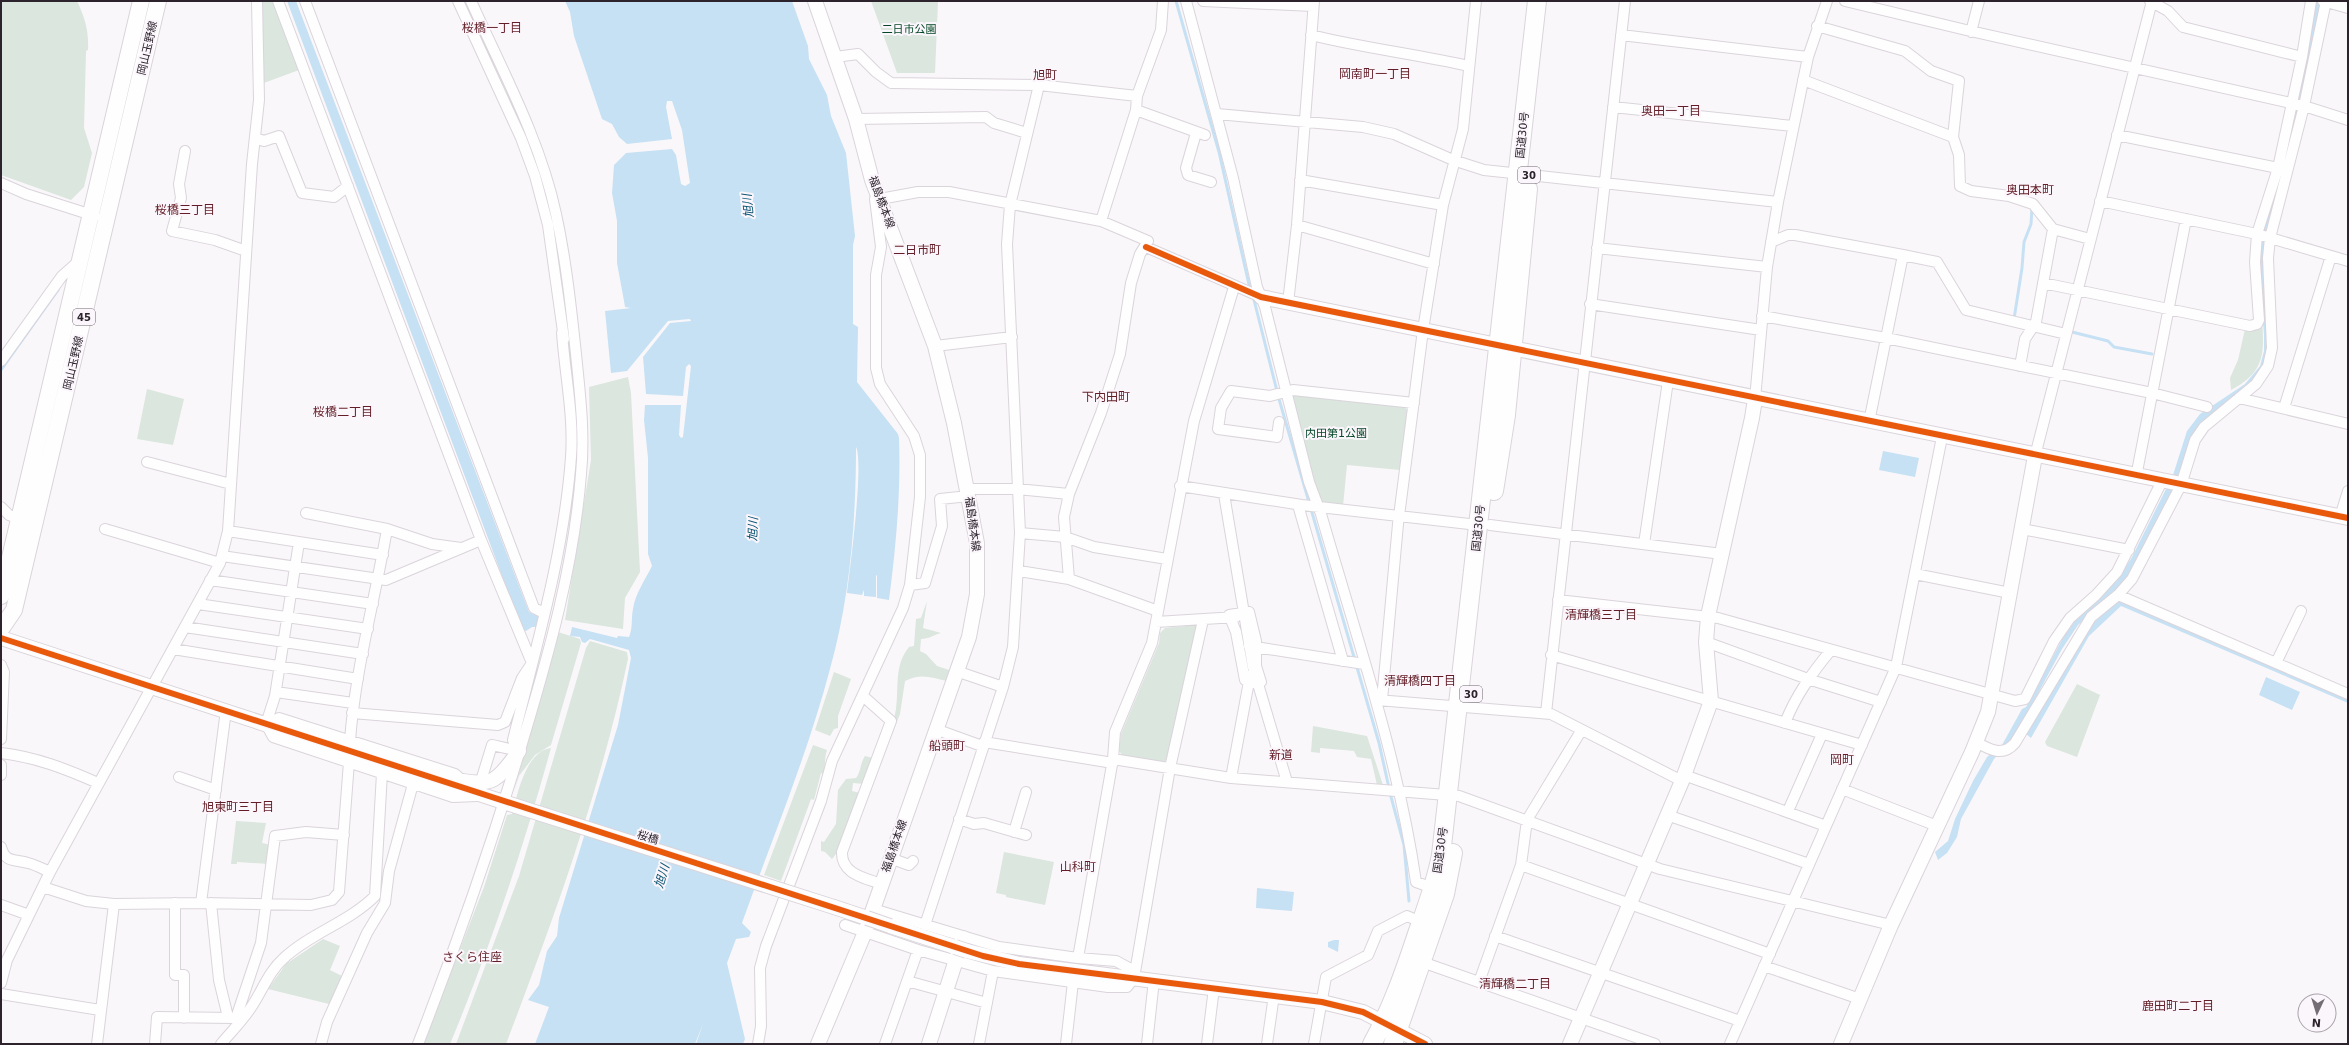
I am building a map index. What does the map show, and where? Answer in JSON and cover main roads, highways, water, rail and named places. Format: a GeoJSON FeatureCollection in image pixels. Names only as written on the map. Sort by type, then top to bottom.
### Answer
{"type":"FeatureCollection","features":[{"type":"Feature","properties":{"kind":"highway","name":"国道30号"},"geometry":{"type":"LineString","coordinates":[[1372,1044],[1394,1035],[1422,962],[1450,877],[1454,795],[1505,348],[1523,174],[1537,1]]}},
{"type":"Feature","properties":{"kind":"highway","name":"国道30号"},"geometry":{"type":"LineString","coordinates":[[1523,174],[1548,1]]}},
{"type":"Feature","properties":{"kind":"highway","name":"国道30号"},"geometry":{"type":"LineString","coordinates":[[1394,1035],[1421,922],[1433,888],[1454,795]]}},
{"type":"Feature","properties":{"kind":"main road","name":"岡山玉野線"},"geometry":{"type":"LineString","coordinates":[[1,629],[14,610],[27,521],[79,261],[141,1]]}},
{"type":"Feature","properties":{"kind":"main road","name":"岡山玉野線"},"geometry":{"type":"LineString","coordinates":[[1,596],[27,521],[107,218],[158,1]]}},
{"type":"Feature","properties":{"kind":"water"},"geometry":{"type":"Polygon","coordinates":[[[287,1],[296,1],[529,612],[540,617],[538,627],[532,627],[526,631],[519,629],[521,626],[287,1]]]}},
{"type":"Feature","properties":{"kind":"water","name":"旭川"},"geometry":{"type":"Polygon","coordinates":[[[565,1],[792,1],[808,46],[809,59],[827,95],[831,116],[846,153],[855,236],[853,245],[853,324],[858,327],[857,382],[898,434],[899,438],[897,519],[889,600],[877,598],[877,575],[876,597],[864,596],[864,590],[862,595],[847,593],[857,494],[858,457],[856,447],[853,531],[847,587],[837,642],[811,734],[742,923],[751,932],[749,937],[736,939],[727,963],[745,1039],[743,1044],[696,1044],[703,1024],[695,1044],[535,1044],[549,1007],[528,1000],[539,985],[547,951],[557,936],[559,918],[618,725],[631,658],[629,650],[590,639],[585,643],[582,642],[580,637],[570,636],[572,627],[617,638],[618,636],[629,637],[634,603],[652,566],[648,554],[648,458],[644,420],[645,405],[681,405],[679,435],[681,438],[683,437],[691,366],[689,364],[686,367],[683,396],[646,394],[643,357],[670,323],[691,321],[690,319],[668,321],[627,371],[611,373],[605,311],[631,308],[625,307],[617,263],[617,221],[612,193],[614,165],[626,153],[672,149],[676,155],[681,184],[685,186],[690,183],[682,130],[672,101],[667,101],[666,107],[672,139],[627,144],[619,137],[612,124],[602,119],[574,36],[570,12],[565,1]]]}},
{"type":"Feature","properties":{"kind":"water"},"geometry":{"type":"Polygon","coordinates":[[[2316,1],[2322,1],[2308,72],[2266,240],[2269,356],[2258,378],[2200,424],[2190,440],[2172,493],[2135,568],[2119,589],[2078,625],[2062,649],[2015,736],[1994,759],[1961,819],[1957,837],[1947,853],[1938,860],[1935,852],[1948,841],[1955,819],[1973,781],[1987,757],[2002,745],[2022,709],[2026,707],[2064,636],[2075,621],[2122,573],[2132,557],[2173,475],[2187,431],[2200,414],[2245,384],[2260,366],[2264,351],[2259,273],[2261,243],[2316,1]]]}},
{"type":"Feature","properties":{"kind":"water"},"geometry":{"type":"Polygon","coordinates":[[[1883,451],[1919,458],[1915,477],[1879,470],[1883,451]]]}},
{"type":"Feature","properties":{"kind":"water"},"geometry":{"type":"Polygon","coordinates":[[[2118,600],[2348,698],[2348,703],[2121,606],[2089,636],[2031,738],[2026,734],[2086,629],[2118,600]]]}},
{"type":"Feature","properties":{"kind":"water"},"geometry":{"type":"Polygon","coordinates":[[[2266,677],[2300,692],[2292,710],[2259,695],[2266,677]]]}},
{"type":"Feature","properties":{"kind":"water"},"geometry":{"type":"Polygon","coordinates":[[[1257,888],[1294,892],[1292,911],[1256,908],[1257,888]]]}},
{"type":"Feature","properties":{"kind":"water"},"geometry":{"type":"Polygon","coordinates":[[[1339,940],[1338,952],[1328,947],[1328,942],[1339,940]]]}},
{"type":"Feature","properties":{"kind":"waterway"},"geometry":{"type":"LineString","coordinates":[[1176,1],[1219,152],[1250,289]]}},
{"type":"Feature","properties":{"kind":"waterway"},"geometry":{"type":"LineString","coordinates":[[2014,319],[2022,268],[2024,242],[2031,224],[2032,208]]}},
{"type":"Feature","properties":{"kind":"waterway"},"geometry":{"type":"LineString","coordinates":[[1,370],[58,290]]}},
{"type":"Feature","properties":{"kind":"waterway"},"geometry":{"type":"LineString","coordinates":[[1253,296],[1279,399],[1379,743],[1389,788]]}},
{"type":"Feature","properties":{"kind":"waterway"},"geometry":{"type":"LineString","coordinates":[[2072,332],[2108,341],[2114,347],[2152,354]]}},
{"type":"Feature","properties":{"kind":"waterway"},"geometry":{"type":"LineString","coordinates":[[1390,793],[1404,845],[1409,901]]}},
{"type":"Feature","properties":{"kind":"district","name":"桜橋一丁目"},"geometry":{"type":"Point","coordinates":[492,28]}},
{"type":"Feature","properties":{"kind":"district","name":"岡南町一丁目"},"geometry":{"type":"Point","coordinates":[1375,74]}},
{"type":"Feature","properties":{"kind":"district","name":"旭町"},"geometry":{"type":"Point","coordinates":[1045,75]}},
{"type":"Feature","properties":{"kind":"district","name":"奥田一丁目"},"geometry":{"type":"Point","coordinates":[1671,111]}},
{"type":"Feature","properties":{"kind":"district","name":"奥田本町"},"geometry":{"type":"Point","coordinates":[2030,190]}},
{"type":"Feature","properties":{"kind":"district","name":"桜橋三丁目"},"geometry":{"type":"Point","coordinates":[185,210]}},
{"type":"Feature","properties":{"kind":"district","name":"二日市町"},"geometry":{"type":"Point","coordinates":[917,250]}},
{"type":"Feature","properties":{"kind":"district","name":"下内田町"},"geometry":{"type":"Point","coordinates":[1106,397]}},
{"type":"Feature","properties":{"kind":"district","name":"桜橋二丁目"},"geometry":{"type":"Point","coordinates":[343,412]}},
{"type":"Feature","properties":{"kind":"district","name":"清輝橋三丁目"},"geometry":{"type":"Point","coordinates":[1601,615]}},
{"type":"Feature","properties":{"kind":"district","name":"清輝橋四丁目"},"geometry":{"type":"Point","coordinates":[1420,681]}},
{"type":"Feature","properties":{"kind":"district","name":"船頭町"},"geometry":{"type":"Point","coordinates":[947,746]}},
{"type":"Feature","properties":{"kind":"district","name":"新道"},"geometry":{"type":"Point","coordinates":[1281,755]}},
{"type":"Feature","properties":{"kind":"district","name":"岡町"},"geometry":{"type":"Point","coordinates":[1842,760]}},
{"type":"Feature","properties":{"kind":"district","name":"旭東町三丁目"},"geometry":{"type":"Point","coordinates":[238,807]}},
{"type":"Feature","properties":{"kind":"district","name":"山科町"},"geometry":{"type":"Point","coordinates":[1078,867]}},
{"type":"Feature","properties":{"kind":"district","name":"さくら住座"},"geometry":{"type":"Point","coordinates":[472,957]}},
{"type":"Feature","properties":{"kind":"district","name":"清輝橋二丁目"},"geometry":{"type":"Point","coordinates":[1515,984]}},
{"type":"Feature","properties":{"kind":"district","name":"鹿田町二丁目"},"geometry":{"type":"Point","coordinates":[2178,1006]}},
{"type":"Feature","properties":{"kind":"park label","name":"二日市公園"},"geometry":{"type":"Point","coordinates":[909,29]}},
{"type":"Feature","properties":{"kind":"park label","name":"内田第1公園"},"geometry":{"type":"Point","coordinates":[1336,433]}}]}
